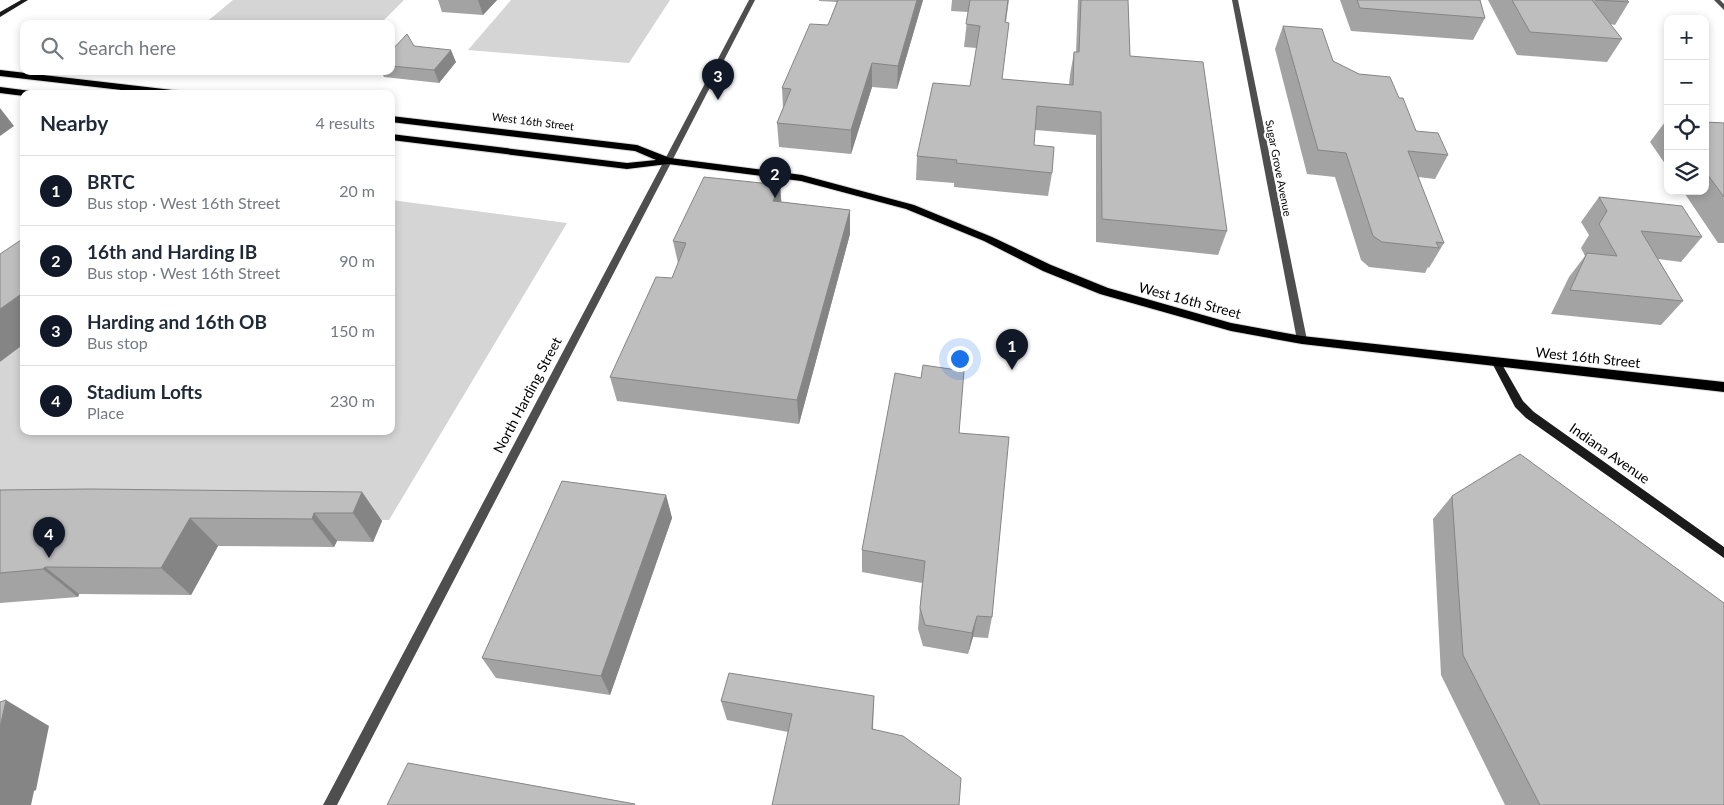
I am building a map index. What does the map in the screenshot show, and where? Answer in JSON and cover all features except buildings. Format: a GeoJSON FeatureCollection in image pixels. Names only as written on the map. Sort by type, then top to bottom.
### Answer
{"type":"FeatureCollection","features":[{"type":"Feature","properties":{"kind":"main road"},"geometry":{"type":"LineString","coordinates":[[0,15],[25,0]]}},
{"type":"Feature","properties":{"kind":"main road"},"geometry":{"type":"LineString","coordinates":[[0,72],[20,74]]}},
{"type":"Feature","properties":{"kind":"main road"},"geometry":{"type":"LineString","coordinates":[[25,75],[148,90]]}},
{"type":"Feature","properties":{"kind":"main road"},"geometry":{"type":"LineString","coordinates":[[0,90],[20,93]]}},
{"type":"Feature","properties":{"kind":"main road","name":"West 16th Street"},"geometry":{"type":"LineString","coordinates":[[395,118],[637,148],[668,161]]}},
{"type":"Feature","properties":{"kind":"main road","name":"West 16th Street"},"geometry":{"type":"LineString","coordinates":[[395,137],[627,166],[668,161],[759,171],[802,178],[888,200],[946,221],[1056,272],[1124,298],[1231,327],[1302,340],[1724,387]]}},
{"type":"Feature","properties":{"kind":"main road","name":"Indiana Avenue"},"geometry":{"type":"LineString","coordinates":[[1496,361],[1519,404],[1530,415],[1724,553]]}},
{"type":"Feature","properties":{"kind":"street","name":"North Harding Street"},"geometry":{"type":"LineString","coordinates":[[330,805],[752,0]]}},
{"type":"Feature","properties":{"kind":"street","name":"Sugar Grove Avenue"},"geometry":{"type":"LineString","coordinates":[[1235,0],[1302,340]]}},
{"type":"Feature","properties":{"kind":"street"},"geometry":{"type":"LineString","coordinates":[[1717,0],[1724,8]]}},
{"type":"Feature","properties":{"kind":"shaded area"},"geometry":{"type":"Polygon","coordinates":[[[233,0],[404,0],[384,20],[209,20],[233,0]]]}},
{"type":"Feature","properties":{"kind":"shaded area"},"geometry":{"type":"Polygon","coordinates":[[[511,0],[670,0],[629,63],[468,50],[511,0]]]}},
{"type":"Feature","properties":{"kind":"shaded area"},"geometry":{"type":"Polygon","coordinates":[[[395,201],[567,223],[389,520],[155,517],[0,520],[0,362],[20,347],[20,435],[395,435],[395,201]]]}},
{"type":"Feature","properties":{"kind":"place","name":"Harding and 16th OB"},"geometry":{"type":"Point","coordinates":[718,100]}},
{"type":"Feature","properties":{"kind":"place","name":"16th and Harding IB"},"geometry":{"type":"Point","coordinates":[775,198]}},
{"type":"Feature","properties":{"kind":"place","name":"BRTC"},"geometry":{"type":"Point","coordinates":[1012,370]}},
{"type":"Feature","properties":{"kind":"place","name":"Stadium Lofts"},"geometry":{"type":"Point","coordinates":[49,558]}}]}
